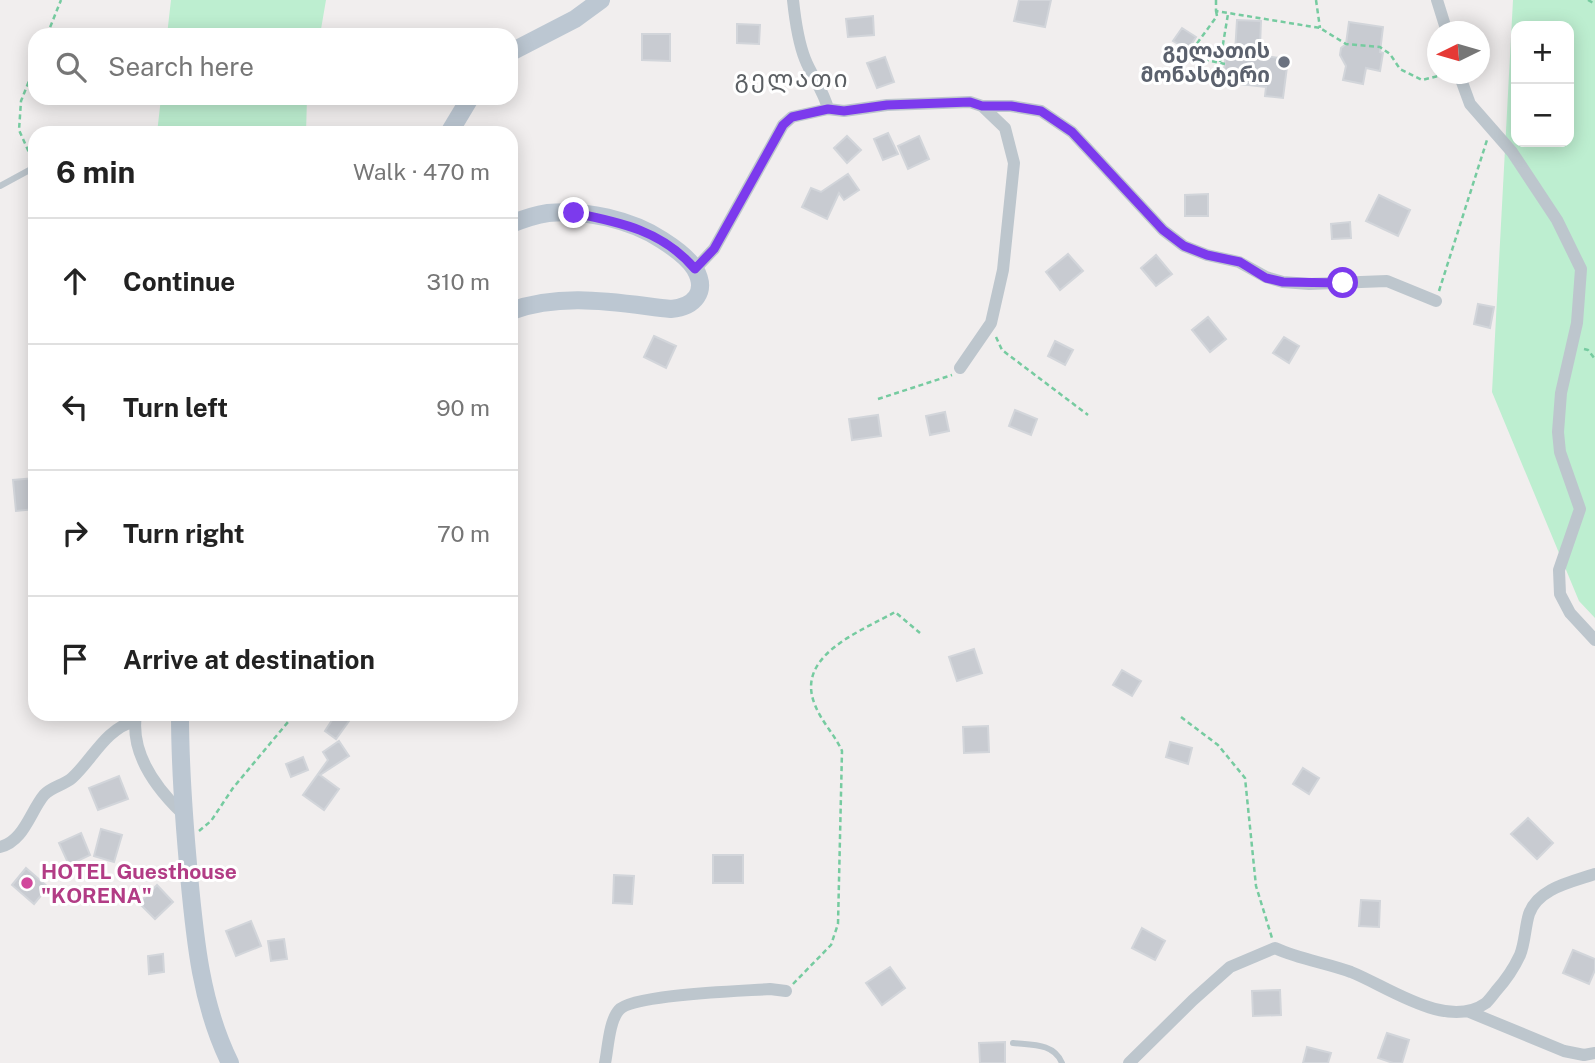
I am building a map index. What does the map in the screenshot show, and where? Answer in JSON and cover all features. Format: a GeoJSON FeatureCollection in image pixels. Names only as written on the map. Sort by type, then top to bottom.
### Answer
{"type":"FeatureCollection","features":[{"type":"Feature","properties":{"kind":"street"},"geometry":{"type":"LineString","coordinates":[[518,48],[575,19],[601,0]]}},
{"type":"Feature","properties":{"kind":"street"},"geometry":{"type":"LineString","coordinates":[[793,0],[794,17],[805,60],[825,97],[828,109]]}},
{"type":"Feature","properties":{"kind":"street"},"geometry":{"type":"LineString","coordinates":[[1437,0],[1444,21]]}},
{"type":"Feature","properties":{"kind":"street"},"geometry":{"type":"LineString","coordinates":[[1462,84],[1470,104],[1512,152],[1558,220],[1581,269],[1577,323],[1561,393],[1558,432],[1560,452],[1580,509],[1559,570],[1560,594],[1570,613],[1595,640]]}},
{"type":"Feature","properties":{"kind":"street"},"geometry":{"type":"LineString","coordinates":[[695,269],[714,249],[783,125],[792,117],[828,109],[844,111],[887,105],[970,102],[982,106],[1011,106],[1041,111],[1072,132],[1163,230],[1184,246],[1207,255],[1240,262],[1266,278],[1283,282],[1309,284],[1387,281],[1436,301]]}},
{"type":"Feature","properties":{"kind":"street"},"geometry":{"type":"LineString","coordinates":[[453,126],[466,105]]}},
{"type":"Feature","properties":{"kind":"street"},"geometry":{"type":"LineString","coordinates":[[960,368],[991,323],[1003,270],[1014,163],[1006,128],[982,106]]}},
{"type":"Feature","properties":{"kind":"street"},"geometry":{"type":"LineString","coordinates":[[518,222],[548,213],[574,213],[641,229],[685,257],[695,269],[699,281],[694,302],[685,308],[556,300],[518,308]]}},
{"type":"Feature","properties":{"kind":"street"},"geometry":{"type":"LineString","coordinates":[[0,848],[23,831],[46,793],[71,780],[112,732],[130,721]]}},
{"type":"Feature","properties":{"kind":"street"},"geometry":{"type":"LineString","coordinates":[[135,721],[138,750],[156,785],[182,813]]}},
{"type":"Feature","properties":{"kind":"street"},"geometry":{"type":"LineString","coordinates":[[180,721],[182,813],[195,944],[200,976],[230,1063]]}},
{"type":"Feature","properties":{"kind":"street"},"geometry":{"type":"LineString","coordinates":[[1129,1063],[1230,967],[1275,948],[1294,957],[1350,972],[1419,1004],[1448,1012],[1468,1011],[1486,1003],[1503,984],[1520,955],[1529,914],[1537,899],[1560,886],[1595,874]]}},
{"type":"Feature","properties":{"kind":"street"},"geometry":{"type":"LineString","coordinates":[[606,1063],[610,1030],[619,1010],[632,1002],[770,989],[786,991]]}},
{"type":"Feature","properties":{"kind":"street"},"geometry":{"type":"LineString","coordinates":[[1468,1011],[1564,1051],[1584,1055],[1595,1053]]}},
{"type":"Feature","properties":{"kind":"lane"},"geometry":{"type":"LineString","coordinates":[[0,186],[28,171]]}},
{"type":"Feature","properties":{"kind":"lane"},"geometry":{"type":"LineString","coordinates":[[1013,1043],[1050,1048],[1062,1063]]}},
{"type":"Feature","properties":{"kind":"path"},"geometry":{"type":"LineString","coordinates":[[50,28],[61,0]]}},
{"type":"Feature","properties":{"kind":"path"},"geometry":{"type":"LineString","coordinates":[[1216,0],[1217,16],[1190,53],[1191,57],[1225,64]]}},
{"type":"Feature","properties":{"kind":"path"},"geometry":{"type":"LineString","coordinates":[[1316,0],[1320,28]]}},
{"type":"Feature","properties":{"kind":"path"},"geometry":{"type":"LineString","coordinates":[[1588,0],[1595,4]]}},
{"type":"Feature","properties":{"kind":"path"},"geometry":{"type":"LineString","coordinates":[[1216,11],[1320,28],[1346,44],[1380,47],[1390,54],[1400,69],[1422,80],[1427,79]]}},
{"type":"Feature","properties":{"kind":"path"},"geometry":{"type":"LineString","coordinates":[[1220,62],[1228,13]]}},
{"type":"Feature","properties":{"kind":"path"},"geometry":{"type":"LineString","coordinates":[[28,84],[21,101],[19,130],[28,151]]}},
{"type":"Feature","properties":{"kind":"path"},"geometry":{"type":"LineString","coordinates":[[1436,301],[1491,127]]}},
{"type":"Feature","properties":{"kind":"path"},"geometry":{"type":"LineString","coordinates":[[991,323],[1002,350],[1088,415]]}},
{"type":"Feature","properties":{"kind":"path"},"geometry":{"type":"LineString","coordinates":[[878,399],[951,377],[960,368]]}},
{"type":"Feature","properties":{"kind":"path"},"geometry":{"type":"LineString","coordinates":[[786,991],[831,945],[838,924],[842,751],[836,736],[815,705],[811,687],[816,666],[827,651],[895,612],[920,633]]}},
{"type":"Feature","properties":{"kind":"path"},"geometry":{"type":"LineString","coordinates":[[1181,717],[1218,745],[1245,778],[1256,886],[1275,948]]}},
{"type":"Feature","properties":{"kind":"path"},"geometry":{"type":"LineString","coordinates":[[186,842],[211,821],[233,788],[288,721]]}},
{"type":"Feature","properties":{"kind":"green space"},"geometry":{"type":"Polygon","coordinates":[[[171,0],[326,0],[321,28],[168,28],[171,0]]]}},
{"type":"Feature","properties":{"kind":"green space"},"geometry":{"type":"Polygon","coordinates":[[[1513,0],[1595,0],[1595,618],[1579,601],[1492,392],[1511,37],[1511,147],[1574,147],[1574,21],[1512,21],[1513,0]]]}},
{"type":"Feature","properties":{"kind":"green space"},"geometry":{"type":"Polygon","coordinates":[[[160,105],[307,105],[306,126],[158,126],[160,105]]]}},
{"type":"Feature","properties":{"kind":"building"},"geometry":{"type":"Polygon","coordinates":[[[1019,0],[1051,0],[1045,27],[1014,21],[1019,0]]]}},
{"type":"Feature","properties":{"kind":"building"},"geometry":{"type":"Polygon","coordinates":[[[873,16],[874,35],[848,37],[846,19],[873,16]]]}},
{"type":"Feature","properties":{"kind":"building"},"geometry":{"type":"Polygon","coordinates":[[[1237,20],[1261,21],[1260,46],[1264,46],[1263,56],[1288,59],[1283,98],[1265,96],[1266,87],[1223,82],[1226,52],[1235,53],[1237,20]]]}},
{"type":"Feature","properties":{"kind":"building"},"geometry":{"type":"Polygon","coordinates":[[[1349,22],[1383,27],[1380,71],[1366,68],[1363,84],[1343,80],[1346,66],[1340,55],[1341,48],[1346,44],[1349,22]]]}},
{"type":"Feature","properties":{"kind":"building"},"geometry":{"type":"Polygon","coordinates":[[[737,24],[760,25],[759,44],[737,43],[737,24]]]}},
{"type":"Feature","properties":{"kind":"building"},"geometry":{"type":"Polygon","coordinates":[[[1182,28],[1196,37],[1188,50],[1173,41],[1182,28]]]}},
{"type":"Feature","properties":{"kind":"building"},"geometry":{"type":"Polygon","coordinates":[[[642,34],[670,34],[670,61],[642,60],[642,34]]]}},
{"type":"Feature","properties":{"kind":"building"},"geometry":{"type":"Polygon","coordinates":[[[885,57],[894,82],[877,88],[867,63],[885,57]]]}},
{"type":"Feature","properties":{"kind":"building"},"geometry":{"type":"Polygon","coordinates":[[[888,133],[898,154],[883,160],[874,139],[888,133]]]}},
{"type":"Feature","properties":{"kind":"building"},"geometry":{"type":"Polygon","coordinates":[[[847,136],[861,150],[847,163],[834,148],[847,136]]]}},
{"type":"Feature","properties":{"kind":"building"},"geometry":{"type":"Polygon","coordinates":[[[919,136],[929,159],[908,169],[898,146],[919,136]]]}},
{"type":"Feature","properties":{"kind":"building"},"geometry":{"type":"Polygon","coordinates":[[[848,174],[859,190],[844,200],[839,193],[827,219],[802,207],[811,188],[821,192],[848,174]]]}},
{"type":"Feature","properties":{"kind":"building"},"geometry":{"type":"Polygon","coordinates":[[[1208,194],[1208,216],[1185,216],[1185,195],[1208,194]]]}},
{"type":"Feature","properties":{"kind":"building"},"geometry":{"type":"Polygon","coordinates":[[[1379,195],[1410,210],[1398,236],[1366,221],[1379,195]]]}},
{"type":"Feature","properties":{"kind":"building"},"geometry":{"type":"Polygon","coordinates":[[[1350,222],[1351,238],[1332,239],[1331,224],[1350,222]]]}},
{"type":"Feature","properties":{"kind":"building"},"geometry":{"type":"Polygon","coordinates":[[[1068,254],[1083,271],[1060,290],[1046,272],[1068,254]]]}},
{"type":"Feature","properties":{"kind":"building"},"geometry":{"type":"Polygon","coordinates":[[[1156,255],[1172,274],[1156,286],[1141,268],[1156,255]]]}},
{"type":"Feature","properties":{"kind":"building"},"geometry":{"type":"Polygon","coordinates":[[[1478,304],[1494,307],[1490,328],[1474,324],[1478,304]]]}},
{"type":"Feature","properties":{"kind":"building"},"geometry":{"type":"Polygon","coordinates":[[[1208,317],[1226,339],[1210,352],[1192,330],[1208,317]]]}},
{"type":"Feature","properties":{"kind":"building"},"geometry":{"type":"Polygon","coordinates":[[[654,336],[676,346],[666,368],[644,357],[654,336]]]}},
{"type":"Feature","properties":{"kind":"building"},"geometry":{"type":"Polygon","coordinates":[[[1284,337],[1299,346],[1289,363],[1273,353],[1284,337]]]}},
{"type":"Feature","properties":{"kind":"building"},"geometry":{"type":"Polygon","coordinates":[[[1055,341],[1073,350],[1065,365],[1048,356],[1055,341]]]}},
{"type":"Feature","properties":{"kind":"building"},"geometry":{"type":"Polygon","coordinates":[[[1015,410],[1037,419],[1031,435],[1009,426],[1015,410]]]}},
{"type":"Feature","properties":{"kind":"building"},"geometry":{"type":"Polygon","coordinates":[[[945,412],[949,431],[930,435],[926,416],[945,412]]]}},
{"type":"Feature","properties":{"kind":"building"},"geometry":{"type":"Polygon","coordinates":[[[878,415],[881,436],[852,440],[849,419],[878,415]]]}},
{"type":"Feature","properties":{"kind":"building"},"geometry":{"type":"Polygon","coordinates":[[[28,479],[28,510],[16,511],[13,480],[28,479]]]}},
{"type":"Feature","properties":{"kind":"building"},"geometry":{"type":"Polygon","coordinates":[[[974,649],[982,673],[957,681],[949,657],[974,649]]]}},
{"type":"Feature","properties":{"kind":"building"},"geometry":{"type":"Polygon","coordinates":[[[1122,670],[1141,681],[1132,696],[1113,685],[1122,670]]]}},
{"type":"Feature","properties":{"kind":"building"},"geometry":{"type":"Polygon","coordinates":[[[331,721],[349,721],[336,739],[325,731],[331,721]]]}},
{"type":"Feature","properties":{"kind":"building"},"geometry":{"type":"Polygon","coordinates":[[[988,726],[989,752],[964,753],[963,727],[988,726]]]}},
{"type":"Feature","properties":{"kind":"building"},"geometry":{"type":"Polygon","coordinates":[[[339,741],[349,756],[320,775],[339,789],[324,810],[303,795],[328,760],[323,752],[339,741]]]}},
{"type":"Feature","properties":{"kind":"building"},"geometry":{"type":"Polygon","coordinates":[[[1170,742],[1192,748],[1188,764],[1166,757],[1170,742]]]}},
{"type":"Feature","properties":{"kind":"building"},"geometry":{"type":"Polygon","coordinates":[[[303,757],[308,770],[291,777],[286,764],[303,757]]]}},
{"type":"Feature","properties":{"kind":"building"},"geometry":{"type":"Polygon","coordinates":[[[1303,768],[1319,778],[1309,794],[1293,784],[1303,768]]]}},
{"type":"Feature","properties":{"kind":"building"},"geometry":{"type":"Polygon","coordinates":[[[119,776],[128,799],[98,810],[89,788],[119,776]]]}},
{"type":"Feature","properties":{"kind":"building"},"geometry":{"type":"Polygon","coordinates":[[[1528,818],[1553,843],[1537,859],[1511,834],[1528,818]]]}},
{"type":"Feature","properties":{"kind":"building"},"geometry":{"type":"Polygon","coordinates":[[[101,829],[122,835],[114,862],[94,856],[101,829]]]}},
{"type":"Feature","properties":{"kind":"building"},"geometry":{"type":"Polygon","coordinates":[[[81,833],[90,855],[69,865],[59,843],[81,833]]]}},
{"type":"Feature","properties":{"kind":"building"},"geometry":{"type":"Polygon","coordinates":[[[713,855],[743,855],[743,883],[713,883],[713,855]]]}},
{"type":"Feature","properties":{"kind":"building"},"geometry":{"type":"Polygon","coordinates":[[[26,868],[48,887],[34,904],[12,885],[26,868]]]}},
{"type":"Feature","properties":{"kind":"building"},"geometry":{"type":"Polygon","coordinates":[[[614,875],[634,876],[632,904],[613,903],[614,875]]]}},
{"type":"Feature","properties":{"kind":"building"},"geometry":{"type":"Polygon","coordinates":[[[157,885],[173,902],[155,919],[139,903],[157,885]]]}},
{"type":"Feature","properties":{"kind":"building"},"geometry":{"type":"Polygon","coordinates":[[[1361,900],[1380,901],[1379,927],[1359,926],[1361,900]]]}},
{"type":"Feature","properties":{"kind":"building"},"geometry":{"type":"Polygon","coordinates":[[[251,921],[261,946],[236,956],[226,931],[251,921]]]}},
{"type":"Feature","properties":{"kind":"building"},"geometry":{"type":"Polygon","coordinates":[[[1142,928],[1165,941],[1155,960],[1132,948],[1142,928]]]}},
{"type":"Feature","properties":{"kind":"building"},"geometry":{"type":"Polygon","coordinates":[[[284,939],[287,959],[271,961],[268,941],[284,939]]]}},
{"type":"Feature","properties":{"kind":"building"},"geometry":{"type":"Polygon","coordinates":[[[1573,950],[1595,959],[1595,970],[1589,984],[1563,973],[1573,950]]]}},
{"type":"Feature","properties":{"kind":"building"},"geometry":{"type":"Polygon","coordinates":[[[163,954],[164,972],[149,974],[148,956],[163,954]]]}},
{"type":"Feature","properties":{"kind":"building"},"geometry":{"type":"Polygon","coordinates":[[[890,967],[905,988],[882,1005],[866,983],[890,967]]]}},
{"type":"Feature","properties":{"kind":"building"},"geometry":{"type":"Polygon","coordinates":[[[1280,990],[1281,1015],[1253,1016],[1252,991],[1280,990]]]}},
{"type":"Feature","properties":{"kind":"building"},"geometry":{"type":"Polygon","coordinates":[[[1387,1033],[1409,1040],[1402,1063],[1378,1058],[1387,1033]]]}},
{"type":"Feature","properties":{"kind":"building"},"geometry":{"type":"Polygon","coordinates":[[[1005,1042],[1005,1063],[980,1063],[979,1043],[1005,1042]]]}},
{"type":"Feature","properties":{"kind":"building"},"geometry":{"type":"Polygon","coordinates":[[[1307,1047],[1331,1053],[1328,1063],[1303,1063],[1307,1047]]]}},
{"type":"Feature","properties":{"kind":"place","name":"გელათის მონასტერი"},"geometry":{"type":"Point","coordinates":[1284,62]}},
{"type":"Feature","properties":{"kind":"place","name":"HOTEL Guesthouse \"KORENA\""},"geometry":{"type":"Point","coordinates":[27,883]}},
{"type":"Feature","properties":{"kind":"district","name":"გელათი"},"geometry":{"type":"Point","coordinates":[792,78]}},
{"type":"Feature","properties":{"kind":"route"},"geometry":{"type":"LineString","coordinates":[[574,213],[641,229],[685,257],[695,269],[714,249],[783,125],[792,117],[828,109],[844,111],[887,105],[970,102],[982,106],[1011,106],[1041,111],[1072,132],[1163,230],[1184,246],[1207,255],[1240,262],[1266,278],[1283,282],[1343,283]]}}]}
